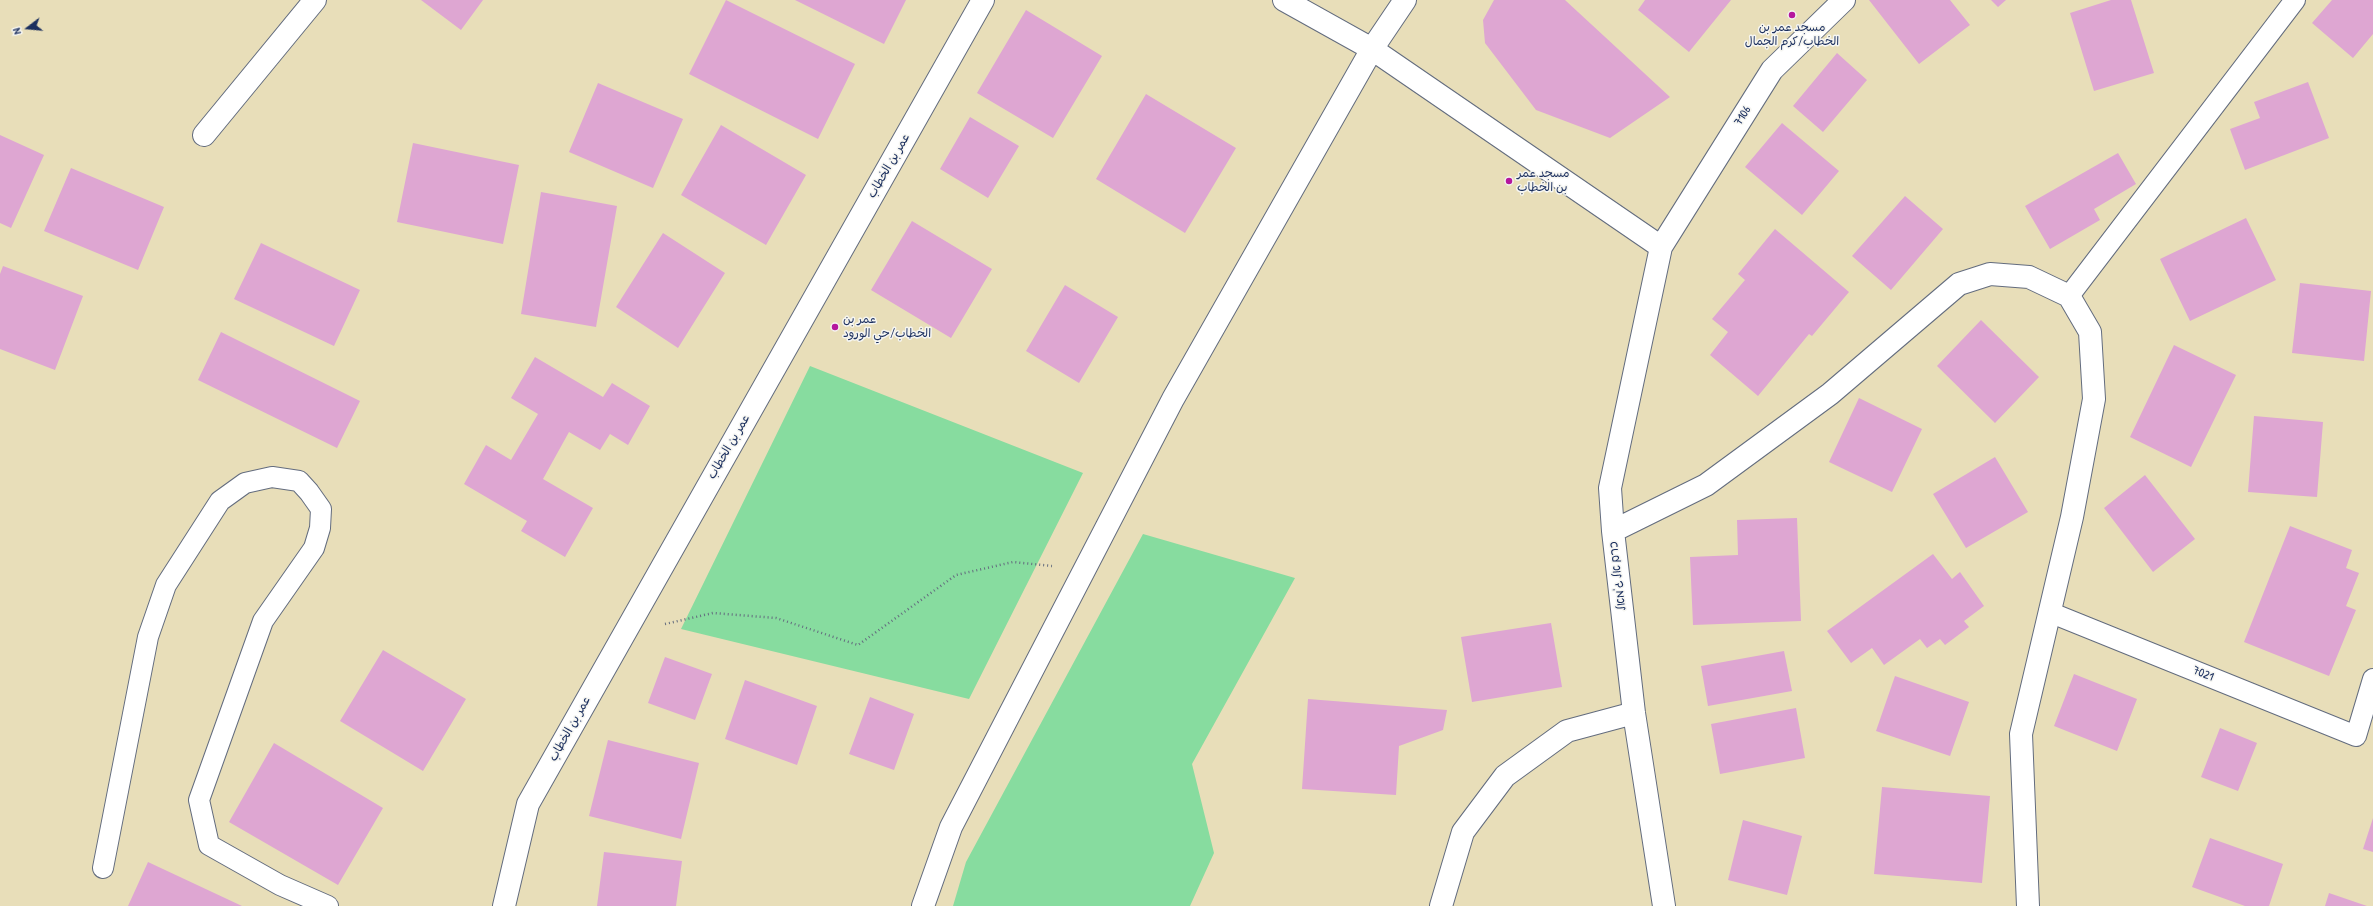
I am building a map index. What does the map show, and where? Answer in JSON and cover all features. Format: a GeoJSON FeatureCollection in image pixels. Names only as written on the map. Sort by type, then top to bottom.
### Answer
{"type":"FeatureCollection","features":[{"type":"Feature","properties":{"kind":"street"},"geometry":{"type":"LineString","coordinates":[[204,135],[315,0]]}},
{"type":"Feature","properties":{"kind":"street","name":"عمر بن الخطاب"},"geometry":{"type":"LineString","coordinates":[[504,906],[528,804],[983,0]]}},
{"type":"Feature","properties":{"kind":"street"},"geometry":{"type":"LineString","coordinates":[[1284,0],[1372,49],[1661,248]]}},
{"type":"Feature","properties":{"kind":"street"},"geometry":{"type":"LineString","coordinates":[[923,906],[951,827],[1173,399],[1372,49],[1405,0]]}},
{"type":"Feature","properties":{"kind":"street","name":"7106"},"geometry":{"type":"LineString","coordinates":[[1661,248],[1772,70],[1844,0]]}},
{"type":"Feature","properties":{"kind":"street","name":"כרם אל ג'מאל"},"geometry":{"type":"LineString","coordinates":[[1661,248],[1610,488],[1613,531],[1634,713],[1664,906]]}},
{"type":"Feature","properties":{"kind":"street"},"geometry":{"type":"LineString","coordinates":[[1613,531],[1706,485],[1830,394],[1959,284],[1990,274],[2029,277],[2069,296],[2090,332],[2094,399],[2072,517],[2021,734],[2028,906]]}},
{"type":"Feature","properties":{"kind":"street"},"geometry":{"type":"LineString","coordinates":[[1441,906],[1463,832],[1505,776],[1567,731],[1634,713]]}},
{"type":"Feature","properties":{"kind":"lane"},"geometry":{"type":"LineString","coordinates":[[2069,296],[2295,0]]}},
{"type":"Feature","properties":{"kind":"lane"},"geometry":{"type":"LineString","coordinates":[[103,868],[148,637],[166,585],[220,501],[245,483],[272,476],[299,482],[309,492],[321,509],[320,528],[314,548],[263,621],[199,800],[209,845],[280,885],[328,906]]}},
{"type":"Feature","properties":{"kind":"lane","name":"7021"},"geometry":{"type":"LineString","coordinates":[[2049,612],[2356,736],[2373,679]]}},
{"type":"Feature","properties":{"kind":"path"},"geometry":{"type":"LineString","coordinates":[[624,634],[714,613],[776,618],[858,645],[956,575],[1013,562],[1084,569]]}},
{"type":"Feature","properties":{"kind":"green space"},"geometry":{"type":"Polygon","coordinates":[[[810,366],[1083,473],[969,699],[681,629],[810,366]]]}},
{"type":"Feature","properties":{"kind":"green space"},"geometry":{"type":"Polygon","coordinates":[[[1143,534],[1295,578],[1192,764],[1214,853],[1190,906],[953,906],[966,862],[1143,534]]]}},
{"type":"Feature","properties":{"kind":"building"},"geometry":{"type":"Polygon","coordinates":[[[421,0],[483,0],[461,30],[421,0]]]}},
{"type":"Feature","properties":{"kind":"building"},"geometry":{"type":"Polygon","coordinates":[[[726,0],[855,64],[818,139],[689,74],[726,0]]]}},
{"type":"Feature","properties":{"kind":"building"},"geometry":{"type":"Polygon","coordinates":[[[795,0],[906,0],[884,44],[795,0]]]}},
{"type":"Feature","properties":{"kind":"building"},"geometry":{"type":"Polygon","coordinates":[[[1494,0],[1565,0],[1670,97],[1610,138],[1536,110],[1485,43],[1483,20],[1494,0]]]}},
{"type":"Feature","properties":{"kind":"building"},"geometry":{"type":"Polygon","coordinates":[[[1645,0],[1731,0],[1689,52],[1638,10],[1645,0]]]}},
{"type":"Feature","properties":{"kind":"building"},"geometry":{"type":"Polygon","coordinates":[[[1869,0],[1950,0],[1970,25],[1919,64],[1869,0]]]}},
{"type":"Feature","properties":{"kind":"building"},"geometry":{"type":"Polygon","coordinates":[[[1991,0],[2006,0],[1998,7],[1991,0]]]}},
{"type":"Feature","properties":{"kind":"building"},"geometry":{"type":"Polygon","coordinates":[[[2111,0],[2131,0],[2154,73],[2094,91],[2070,13],[2111,0]]]}},
{"type":"Feature","properties":{"kind":"building"},"geometry":{"type":"Polygon","coordinates":[[[2332,0],[2373,0],[2373,34],[2353,58],[2312,23],[2332,0]]]}},
{"type":"Feature","properties":{"kind":"building"},"geometry":{"type":"Polygon","coordinates":[[[1026,10],[1102,56],[1053,138],[977,93],[1026,10]]]}},
{"type":"Feature","properties":{"kind":"building"},"geometry":{"type":"Polygon","coordinates":[[[1837,53],[1867,80],[1823,132],[1793,106],[1837,53]]]}},
{"type":"Feature","properties":{"kind":"building"},"geometry":{"type":"Polygon","coordinates":[[[2308,82],[2329,138],[2245,170],[2230,129],[2260,118],[2254,102],[2308,82]]]}},
{"type":"Feature","properties":{"kind":"building"},"geometry":{"type":"Polygon","coordinates":[[[598,83],[683,119],[653,188],[569,152],[598,83]]]}},
{"type":"Feature","properties":{"kind":"building"},"geometry":{"type":"Polygon","coordinates":[[[1146,94],[1236,148],[1185,233],[1096,179],[1146,94]]]}},
{"type":"Feature","properties":{"kind":"building"},"geometry":{"type":"Polygon","coordinates":[[[970,117],[1019,146],[988,198],[940,169],[970,117]]]}},
{"type":"Feature","properties":{"kind":"building"},"geometry":{"type":"Polygon","coordinates":[[[1782,123],[1839,171],[1802,215],[1745,167],[1782,123]]]}},
{"type":"Feature","properties":{"kind":"building"},"geometry":{"type":"Polygon","coordinates":[[[721,125],[806,175],[766,245],[681,195],[721,125]]]}},
{"type":"Feature","properties":{"kind":"building"},"geometry":{"type":"Polygon","coordinates":[[[0,135],[44,155],[11,228],[0,223],[0,135]]]}},
{"type":"Feature","properties":{"kind":"building"},"geometry":{"type":"Polygon","coordinates":[[[413,143],[519,165],[503,244],[397,222],[413,143]]]}},
{"type":"Feature","properties":{"kind":"building"},"geometry":{"type":"Polygon","coordinates":[[[2118,153],[2136,184],[2094,209],[2100,220],[2050,249],[2025,206],[2118,153]]]}},
{"type":"Feature","properties":{"kind":"building"},"geometry":{"type":"Polygon","coordinates":[[[71,168],[164,207],[138,270],[44,231],[71,168]]]}},
{"type":"Feature","properties":{"kind":"building"},"geometry":{"type":"Polygon","coordinates":[[[541,192],[617,206],[596,327],[521,314],[541,192]]]}},
{"type":"Feature","properties":{"kind":"building"},"geometry":{"type":"Polygon","coordinates":[[[1905,196],[1943,229],[1891,290],[1852,256],[1905,196]]]}},
{"type":"Feature","properties":{"kind":"building"},"geometry":{"type":"Polygon","coordinates":[[[2246,218],[2276,280],[2190,321],[2160,259],[2246,218]]]}},
{"type":"Feature","properties":{"kind":"building"},"geometry":{"type":"Polygon","coordinates":[[[912,221],[992,269],[951,338],[871,290],[912,221]]]}},
{"type":"Feature","properties":{"kind":"building"},"geometry":{"type":"Polygon","coordinates":[[[1775,229],[1849,292],[1812,336],[1809,334],[1758,396],[1710,355],[1728,332],[1712,319],[1745,280],[1738,274],[1775,229]]]}},
{"type":"Feature","properties":{"kind":"building"},"geometry":{"type":"Polygon","coordinates":[[[663,233],[725,273],[678,348],[616,307],[663,233]]]}},
{"type":"Feature","properties":{"kind":"building"},"geometry":{"type":"Polygon","coordinates":[[[261,243],[360,290],[334,346],[234,299],[261,243]]]}},
{"type":"Feature","properties":{"kind":"building"},"geometry":{"type":"Polygon","coordinates":[[[3,266],[83,296],[55,370],[0,349],[0,274],[3,266]]]}},
{"type":"Feature","properties":{"kind":"building"},"geometry":{"type":"Polygon","coordinates":[[[2300,283],[2371,291],[2364,361],[2292,353],[2300,283]]]}},
{"type":"Feature","properties":{"kind":"building"},"geometry":{"type":"Polygon","coordinates":[[[1065,285],[1118,317],[1079,383],[1026,351],[1065,285]]]}},
{"type":"Feature","properties":{"kind":"building"},"geometry":{"type":"Polygon","coordinates":[[[1981,320],[2039,377],[1995,423],[1937,366],[1981,320]]]}},
{"type":"Feature","properties":{"kind":"building"},"geometry":{"type":"Polygon","coordinates":[[[221,332],[360,401],[337,448],[198,380],[221,332]]]}},
{"type":"Feature","properties":{"kind":"building"},"geometry":{"type":"Polygon","coordinates":[[[2174,345],[2236,375],[2191,467],[2130,437],[2174,345]]]}},
{"type":"Feature","properties":{"kind":"building"},"geometry":{"type":"Polygon","coordinates":[[[535,357],[603,397],[612,383],[650,406],[628,445],[610,434],[600,450],[569,432],[543,479],[593,508],[565,557],[521,531],[527,521],[464,484],[486,445],[511,460],[538,414],[511,398],[535,357]]]}},
{"type":"Feature","properties":{"kind":"building"},"geometry":{"type":"Polygon","coordinates":[[[1859,398],[1922,429],[1892,492],[1829,462],[1859,398]]]}},
{"type":"Feature","properties":{"kind":"building"},"geometry":{"type":"Polygon","coordinates":[[[2254,416],[2323,422],[2317,497],[2248,492],[2254,416]]]}},
{"type":"Feature","properties":{"kind":"building"},"geometry":{"type":"Polygon","coordinates":[[[1995,457],[2028,512],[1966,548],[1933,494],[1995,457]]]}},
{"type":"Feature","properties":{"kind":"building"},"geometry":{"type":"Polygon","coordinates":[[[2145,475],[2195,539],[2153,572],[2104,508],[2145,475]]]}},
{"type":"Feature","properties":{"kind":"building"},"geometry":{"type":"Polygon","coordinates":[[[1797,518],[1801,621],[1693,625],[1690,557],[1738,555],[1737,520],[1797,518]]]}},
{"type":"Feature","properties":{"kind":"building"},"geometry":{"type":"Polygon","coordinates":[[[2290,526],[2352,550],[2346,568],[2359,573],[2346,606],[2356,610],[2329,676],[2244,642],[2290,526]]]}},
{"type":"Feature","properties":{"kind":"building"},"geometry":{"type":"Polygon","coordinates":[[[1933,554],[1952,579],[1960,572],[1984,606],[1964,621],[1969,627],[1945,645],[1940,639],[1927,648],[1920,639],[1884,665],[1872,648],[1851,663],[1827,631],[1933,554]]]}},
{"type":"Feature","properties":{"kind":"building"},"geometry":{"type":"Polygon","coordinates":[[[1551,623],[1562,687],[1472,702],[1461,637],[1551,623]]]}},
{"type":"Feature","properties":{"kind":"building"},"geometry":{"type":"Polygon","coordinates":[[[383,650],[466,699],[423,771],[340,721],[383,650]]]}},
{"type":"Feature","properties":{"kind":"building"},"geometry":{"type":"Polygon","coordinates":[[[1784,651],[1792,691],[1708,706],[1701,666],[1784,651]]]}},
{"type":"Feature","properties":{"kind":"building"},"geometry":{"type":"Polygon","coordinates":[[[665,657],[712,674],[695,720],[648,703],[665,657]]]}},
{"type":"Feature","properties":{"kind":"building"},"geometry":{"type":"Polygon","coordinates":[[[2074,674],[2137,699],[2117,751],[2054,726],[2074,674]]]}},
{"type":"Feature","properties":{"kind":"building"},"geometry":{"type":"Polygon","coordinates":[[[1895,676],[1969,702],[1950,756],[1876,731],[1895,676]]]}},
{"type":"Feature","properties":{"kind":"building"},"geometry":{"type":"Polygon","coordinates":[[[745,680],[817,706],[797,765],[725,739],[745,680]]]}},
{"type":"Feature","properties":{"kind":"building"},"geometry":{"type":"Polygon","coordinates":[[[870,697],[914,714],[894,770],[849,754],[870,697]]]}},
{"type":"Feature","properties":{"kind":"building"},"geometry":{"type":"Polygon","coordinates":[[[1308,699],[1447,710],[1443,730],[1399,746],[1396,795],[1302,789],[1308,699]]]}},
{"type":"Feature","properties":{"kind":"building"},"geometry":{"type":"Polygon","coordinates":[[[1796,708],[1805,758],[1720,774],[1711,724],[1796,708]]]}},
{"type":"Feature","properties":{"kind":"building"},"geometry":{"type":"Polygon","coordinates":[[[2220,728],[2257,743],[2238,791],[2201,777],[2220,728]]]}},
{"type":"Feature","properties":{"kind":"building"},"geometry":{"type":"Polygon","coordinates":[[[608,740],[699,763],[681,839],[589,816],[608,740]]]}},
{"type":"Feature","properties":{"kind":"building"},"geometry":{"type":"Polygon","coordinates":[[[274,743],[383,808],[338,885],[229,822],[274,743]]]}},
{"type":"Feature","properties":{"kind":"building"},"geometry":{"type":"Polygon","coordinates":[[[1882,787],[1990,796],[1982,883],[1874,874],[1882,787]]]}},
{"type":"Feature","properties":{"kind":"building"},"geometry":{"type":"Polygon","coordinates":[[[2373,818],[2373,852],[2363,849],[2373,818]]]}},
{"type":"Feature","properties":{"kind":"building"},"geometry":{"type":"Polygon","coordinates":[[[1743,820],[1802,836],[1787,895],[1728,880],[1743,820]]]}},
{"type":"Feature","properties":{"kind":"building"},"geometry":{"type":"Polygon","coordinates":[[[2210,838],[2283,864],[2269,906],[2245,906],[2192,887],[2210,838]]]}},
{"type":"Feature","properties":{"kind":"building"},"geometry":{"type":"Polygon","coordinates":[[[604,852],[682,861],[676,906],[597,906],[604,852]]]}},
{"type":"Feature","properties":{"kind":"building"},"geometry":{"type":"Polygon","coordinates":[[[148,862],[242,906],[128,906],[148,862]]]}},
{"type":"Feature","properties":{"kind":"building"},"geometry":{"type":"Polygon","coordinates":[[[2329,893],[2367,906],[2325,906],[2329,893]]]}},
{"type":"Feature","properties":{"kind":"place","name":"مسجد عمر بن الخطاب/كرم الجمال"},"geometry":{"type":"Point","coordinates":[1792,15]}},
{"type":"Feature","properties":{"kind":"place","name":"مسجد عمر بن الخطاب"},"geometry":{"type":"Point","coordinates":[1509,181]}},
{"type":"Feature","properties":{"kind":"place","name":"عمر بن الخطاب/حي الورود"},"geometry":{"type":"Point","coordinates":[835,327]}}]}
